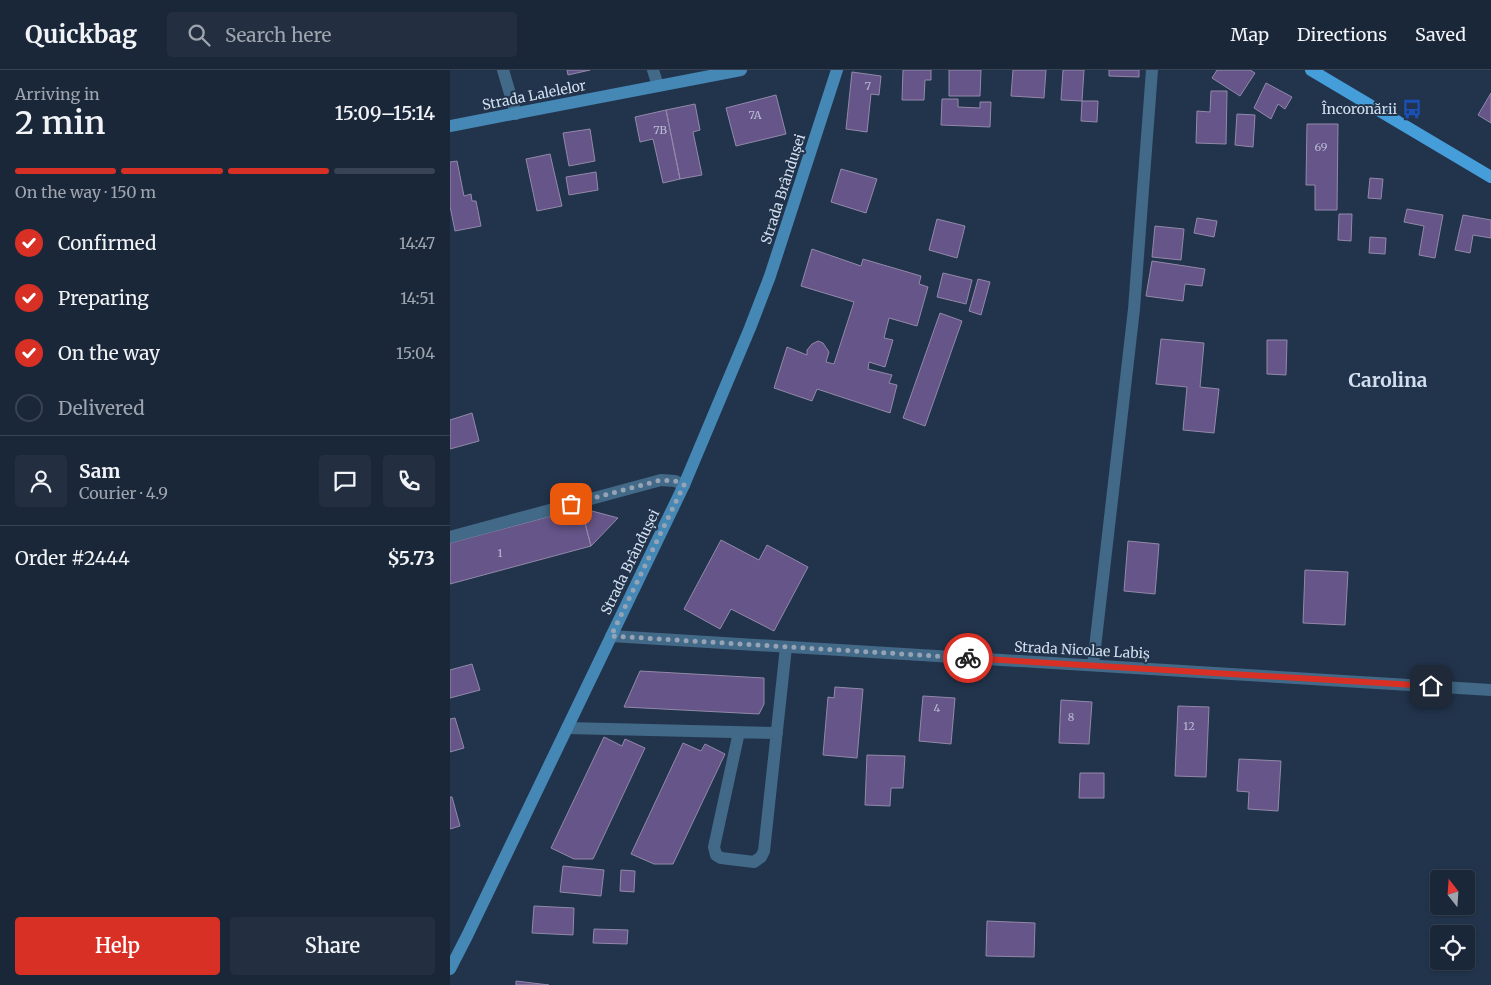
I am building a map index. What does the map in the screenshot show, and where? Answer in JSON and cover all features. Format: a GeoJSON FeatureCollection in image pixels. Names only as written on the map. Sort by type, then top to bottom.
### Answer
{"type":"FeatureCollection","features":[{"type":"Feature","properties":{"kind":"main road","name":"Strada Lalelelor"},"geometry":{"type":"LineString","coordinates":[[450,126],[741,70]]}},
{"type":"Feature","properties":{"kind":"main road","name":"Strada Brândușei"},"geometry":{"type":"LineString","coordinates":[[450,969],[684,485],[770,276],[837,70]]}},
{"type":"Feature","properties":{"kind":"main road"},"geometry":{"type":"LineString","coordinates":[[1311,70],[1491,177]]}},
{"type":"Feature","properties":{"kind":"street"},"geometry":{"type":"LineString","coordinates":[[503,70],[516,114]]}},
{"type":"Feature","properties":{"kind":"street"},"geometry":{"type":"LineString","coordinates":[[653,70],[658,86]]}},
{"type":"Feature","properties":{"kind":"street"},"geometry":{"type":"LineString","coordinates":[[1093,665],[1134,309],[1152,70]]}},
{"type":"Feature","properties":{"kind":"street"},"geometry":{"type":"LineString","coordinates":[[450,537],[661,480],[675,481],[684,485]]}},
{"type":"Feature","properties":{"kind":"street","name":"Strada Nicolae Labiș"},"geometry":{"type":"LineString","coordinates":[[611,636],[1491,690]]}},
{"type":"Feature","properties":{"kind":"street"},"geometry":{"type":"LineString","coordinates":[[739,732],[714,847],[716,855],[721,858],[754,862],[761,857],[764,851],[786,647]]}},
{"type":"Feature","properties":{"kind":"street"},"geometry":{"type":"LineString","coordinates":[[567,728],[777,733]]}},
{"type":"Feature","properties":{"kind":"building"},"geometry":{"type":"Polygon","coordinates":[[[567,70],[590,70],[568,75],[567,70]]]}},
{"type":"Feature","properties":{"kind":"building"},"geometry":{"type":"Polygon","coordinates":[[[903,70],[931,70],[931,80],[925,80],[924,100],[902,100],[903,70]]]}},
{"type":"Feature","properties":{"kind":"building"},"geometry":{"type":"Polygon","coordinates":[[[949,70],[981,70],[980,96],[949,96],[949,70]]]}},
{"type":"Feature","properties":{"kind":"building"},"geometry":{"type":"Polygon","coordinates":[[[1013,70],[1046,70],[1044,98],[1011,96],[1013,70]]]}},
{"type":"Feature","properties":{"kind":"building"},"geometry":{"type":"Polygon","coordinates":[[[1063,70],[1084,70],[1082,101],[1061,100],[1063,70]]]}},
{"type":"Feature","properties":{"kind":"building"},"geometry":{"type":"Polygon","coordinates":[[[1109,70],[1139,70],[1139,77],[1109,76],[1109,70]]]}},
{"type":"Feature","properties":{"kind":"building"},"geometry":{"type":"Polygon","coordinates":[[[1217,70],[1250,70],[1255,73],[1240,96],[1212,78],[1217,70]]]}},
{"type":"Feature","properties":{"kind":"building"},"geometry":{"type":"Polygon","coordinates":[[[852,72],[881,76],[879,95],[871,94],[867,132],[846,129],[852,72]]]}},
{"type":"Feature","properties":{"kind":"building"},"geometry":{"type":"Polygon","coordinates":[[[1266,83],[1292,97],[1285,109],[1278,104],[1271,119],[1254,108],[1266,83]]]}},
{"type":"Feature","properties":{"kind":"building"},"geometry":{"type":"Polygon","coordinates":[[[1211,91],[1227,91],[1226,144],[1196,143],[1197,111],[1210,112],[1211,91]]]}},
{"type":"Feature","properties":{"kind":"building"},"geometry":{"type":"Polygon","coordinates":[[[1491,93],[1491,123],[1478,115],[1491,93]]]}},
{"type":"Feature","properties":{"kind":"building"},"geometry":{"type":"Polygon","coordinates":[[[776,95],[786,134],[736,146],[726,108],[776,95]]]}},
{"type":"Feature","properties":{"kind":"building"},"geometry":{"type":"Polygon","coordinates":[[[942,99],[958,99],[958,107],[980,108],[980,102],[991,102],[990,127],[941,125],[942,99]]]}},
{"type":"Feature","properties":{"kind":"building"},"geometry":{"type":"Polygon","coordinates":[[[1082,101],[1098,101],[1097,122],[1081,121],[1082,101]]]}},
{"type":"Feature","properties":{"kind":"building"},"geometry":{"type":"Polygon","coordinates":[[[695,104],[700,130],[693,132],[702,175],[680,179],[666,110],[695,104]]]}},
{"type":"Feature","properties":{"kind":"building"},"geometry":{"type":"Polygon","coordinates":[[[666,110],[680,179],[663,183],[653,139],[640,142],[635,117],[666,110]]]}},
{"type":"Feature","properties":{"kind":"building"},"geometry":{"type":"Polygon","coordinates":[[[1237,114],[1255,115],[1253,147],[1235,145],[1237,114]]]}},
{"type":"Feature","properties":{"kind":"building"},"geometry":{"type":"Polygon","coordinates":[[[1307,124],[1338,124],[1337,210],[1315,210],[1315,185],[1306,185],[1307,124]]]}},
{"type":"Feature","properties":{"kind":"building"},"geometry":{"type":"Polygon","coordinates":[[[590,129],[595,161],[569,166],[563,133],[590,129]]]}},
{"type":"Feature","properties":{"kind":"building"},"geometry":{"type":"Polygon","coordinates":[[[550,154],[562,206],[537,211],[526,159],[550,154]]]}},
{"type":"Feature","properties":{"kind":"building"},"geometry":{"type":"Polygon","coordinates":[[[457,161],[464,196],[471,194],[472,201],[476,201],[481,226],[455,231],[450,206],[450,162],[457,161]]]}},
{"type":"Feature","properties":{"kind":"building"},"geometry":{"type":"Polygon","coordinates":[[[841,169],[877,179],[866,213],[831,202],[841,169]]]}},
{"type":"Feature","properties":{"kind":"building"},"geometry":{"type":"Polygon","coordinates":[[[596,172],[598,190],[569,195],[566,177],[596,172]]]}},
{"type":"Feature","properties":{"kind":"building"},"geometry":{"type":"Polygon","coordinates":[[[1370,178],[1383,179],[1381,199],[1368,198],[1370,178]]]}},
{"type":"Feature","properties":{"kind":"building"},"geometry":{"type":"Polygon","coordinates":[[[1407,209],[1443,215],[1435,258],[1419,255],[1424,226],[1404,222],[1407,209]]]}},
{"type":"Feature","properties":{"kind":"building"},"geometry":{"type":"Polygon","coordinates":[[[1339,214],[1352,214],[1351,241],[1338,240],[1339,214]]]}},
{"type":"Feature","properties":{"kind":"building"},"geometry":{"type":"Polygon","coordinates":[[[1463,215],[1491,220],[1491,238],[1473,235],[1470,253],[1455,250],[1463,215]]]}},
{"type":"Feature","properties":{"kind":"building"},"geometry":{"type":"Polygon","coordinates":[[[1197,218],[1217,221],[1214,237],[1194,233],[1197,218]]]}},
{"type":"Feature","properties":{"kind":"building"},"geometry":{"type":"Polygon","coordinates":[[[937,219],[965,226],[957,258],[929,250],[937,219]]]}},
{"type":"Feature","properties":{"kind":"building"},"geometry":{"type":"Polygon","coordinates":[[[1155,226],[1184,229],[1181,260],[1152,257],[1155,226]]]}},
{"type":"Feature","properties":{"kind":"building"},"geometry":{"type":"Polygon","coordinates":[[[1370,237],[1386,238],[1385,254],[1369,253],[1370,237]]]}},
{"type":"Feature","properties":{"kind":"building"},"geometry":{"type":"Polygon","coordinates":[[[812,249],[861,266],[863,259],[921,276],[919,284],[928,287],[917,326],[889,318],[884,338],[893,340],[885,367],[869,362],[868,369],[892,375],[889,383],[897,385],[890,413],[817,389],[812,401],[774,388],[787,347],[807,355],[807,350],[818,341],[823,343],[829,352],[826,362],[834,364],[854,302],[801,286],[812,249]]]}},
{"type":"Feature","properties":{"kind":"building"},"geometry":{"type":"Polygon","coordinates":[[[1152,261],[1205,269],[1202,286],[1185,284],[1183,301],[1146,296],[1152,261]]]}},
{"type":"Feature","properties":{"kind":"building"},"geometry":{"type":"Polygon","coordinates":[[[943,273],[972,280],[966,304],[937,297],[943,273]]]}},
{"type":"Feature","properties":{"kind":"building"},"geometry":{"type":"Polygon","coordinates":[[[978,279],[990,282],[981,315],[969,311],[978,279]]]}},
{"type":"Feature","properties":{"kind":"building"},"geometry":{"type":"Polygon","coordinates":[[[940,313],[962,321],[925,426],[903,418],[940,313]]]}},
{"type":"Feature","properties":{"kind":"building"},"geometry":{"type":"Polygon","coordinates":[[[1161,339],[1204,343],[1200,387],[1219,389],[1214,433],[1183,430],[1187,387],[1156,384],[1161,339]]]}},
{"type":"Feature","properties":{"kind":"building"},"geometry":{"type":"Polygon","coordinates":[[[1267,340],[1287,340],[1286,375],[1267,374],[1267,340]]]}},
{"type":"Feature","properties":{"kind":"building"},"geometry":{"type":"Polygon","coordinates":[[[472,413],[479,441],[450,449],[450,420],[472,413]]]}},
{"type":"Feature","properties":{"kind":"building"},"geometry":{"type":"Polygon","coordinates":[[[581,508],[618,518],[591,546],[581,508]]]}},
{"type":"Feature","properties":{"kind":"building"},"geometry":{"type":"Polygon","coordinates":[[[581,508],[591,546],[450,584],[450,543],[581,508]]]}},
{"type":"Feature","properties":{"kind":"building"},"geometry":{"type":"Polygon","coordinates":[[[721,540],[759,560],[767,545],[808,567],[774,631],[731,609],[720,629],[684,609],[721,540]]]}},
{"type":"Feature","properties":{"kind":"building"},"geometry":{"type":"Polygon","coordinates":[[[1128,541],[1159,544],[1155,594],[1124,591],[1128,541]]]}},
{"type":"Feature","properties":{"kind":"building"},"geometry":{"type":"Polygon","coordinates":[[[1305,570],[1348,572],[1345,625],[1303,623],[1305,570]]]}},
{"type":"Feature","properties":{"kind":"building"},"geometry":{"type":"Polygon","coordinates":[[[472,664],[480,690],[450,698],[450,670],[472,664]]]}},
{"type":"Feature","properties":{"kind":"building"},"geometry":{"type":"Polygon","coordinates":[[[640,671],[764,678],[764,704],[759,714],[624,707],[640,671]]]}},
{"type":"Feature","properties":{"kind":"building"},"geometry":{"type":"Polygon","coordinates":[[[835,687],[863,689],[857,758],[823,755],[828,697],[834,698],[835,687]]]}},
{"type":"Feature","properties":{"kind":"building"},"geometry":{"type":"Polygon","coordinates":[[[923,696],[955,698],[951,744],[919,741],[923,696]]]}},
{"type":"Feature","properties":{"kind":"building"},"geometry":{"type":"Polygon","coordinates":[[[1061,700],[1092,702],[1089,744],[1059,743],[1061,700]]]}},
{"type":"Feature","properties":{"kind":"building"},"geometry":{"type":"Polygon","coordinates":[[[1178,706],[1209,707],[1206,777],[1175,776],[1178,706]]]}},
{"type":"Feature","properties":{"kind":"building"},"geometry":{"type":"Polygon","coordinates":[[[455,718],[464,748],[450,752],[450,719],[455,718]]]}},
{"type":"Feature","properties":{"kind":"building"},"geometry":{"type":"Polygon","coordinates":[[[604,737],[622,746],[625,739],[645,748],[593,859],[574,859],[551,848],[604,737]]]}},
{"type":"Feature","properties":{"kind":"building"},"geometry":{"type":"Polygon","coordinates":[[[683,743],[701,751],[705,744],[725,754],[673,864],[654,864],[631,854],[683,743]]]}},
{"type":"Feature","properties":{"kind":"building"},"geometry":{"type":"Polygon","coordinates":[[[867,755],[905,756],[903,788],[891,788],[890,806],[865,805],[867,755]]]}},
{"type":"Feature","properties":{"kind":"building"},"geometry":{"type":"Polygon","coordinates":[[[1239,759],[1281,761],[1278,811],[1248,809],[1249,792],[1237,791],[1239,759]]]}},
{"type":"Feature","properties":{"kind":"building"},"geometry":{"type":"Polygon","coordinates":[[[1080,773],[1104,773],[1104,798],[1079,798],[1080,773]]]}},
{"type":"Feature","properties":{"kind":"building"},"geometry":{"type":"Polygon","coordinates":[[[450,797],[452,797],[460,826],[450,829],[450,797]]]}},
{"type":"Feature","properties":{"kind":"building"},"geometry":{"type":"Polygon","coordinates":[[[563,866],[604,870],[601,896],[560,892],[563,866]]]}},
{"type":"Feature","properties":{"kind":"building"},"geometry":{"type":"Polygon","coordinates":[[[621,870],[635,871],[634,892],[620,891],[621,870]]]}},
{"type":"Feature","properties":{"kind":"building"},"geometry":{"type":"Polygon","coordinates":[[[534,906],[574,908],[573,935],[532,933],[534,906]]]}},
{"type":"Feature","properties":{"kind":"building"},"geometry":{"type":"Polygon","coordinates":[[[987,921],[1035,923],[1034,957],[986,956],[987,921]]]}},
{"type":"Feature","properties":{"kind":"building"},"geometry":{"type":"Polygon","coordinates":[[[594,929],[628,930],[627,944],[593,943],[594,929]]]}},
{"type":"Feature","properties":{"kind":"building"},"geometry":{"type":"Polygon","coordinates":[[[516,981],[549,985],[516,985],[516,981]]]}},
{"type":"Feature","properties":{"kind":"way so far"},"geometry":{"type":"LineString","coordinates":[[571,504],[661,480],[675,481],[684,485],[611,636],[968,658]]}},
{"type":"Feature","properties":{"kind":"place","name":"Încoronării"},"geometry":{"type":"Point","coordinates":[1412,109]}},
{"type":"Feature","properties":{"kind":"district","name":"Carolina"},"geometry":{"type":"Point","coordinates":[1388,380]}},
{"type":"Feature","properties":{"kind":"route"},"geometry":{"type":"LineString","coordinates":[[968,658],[1431,686]]}}]}
